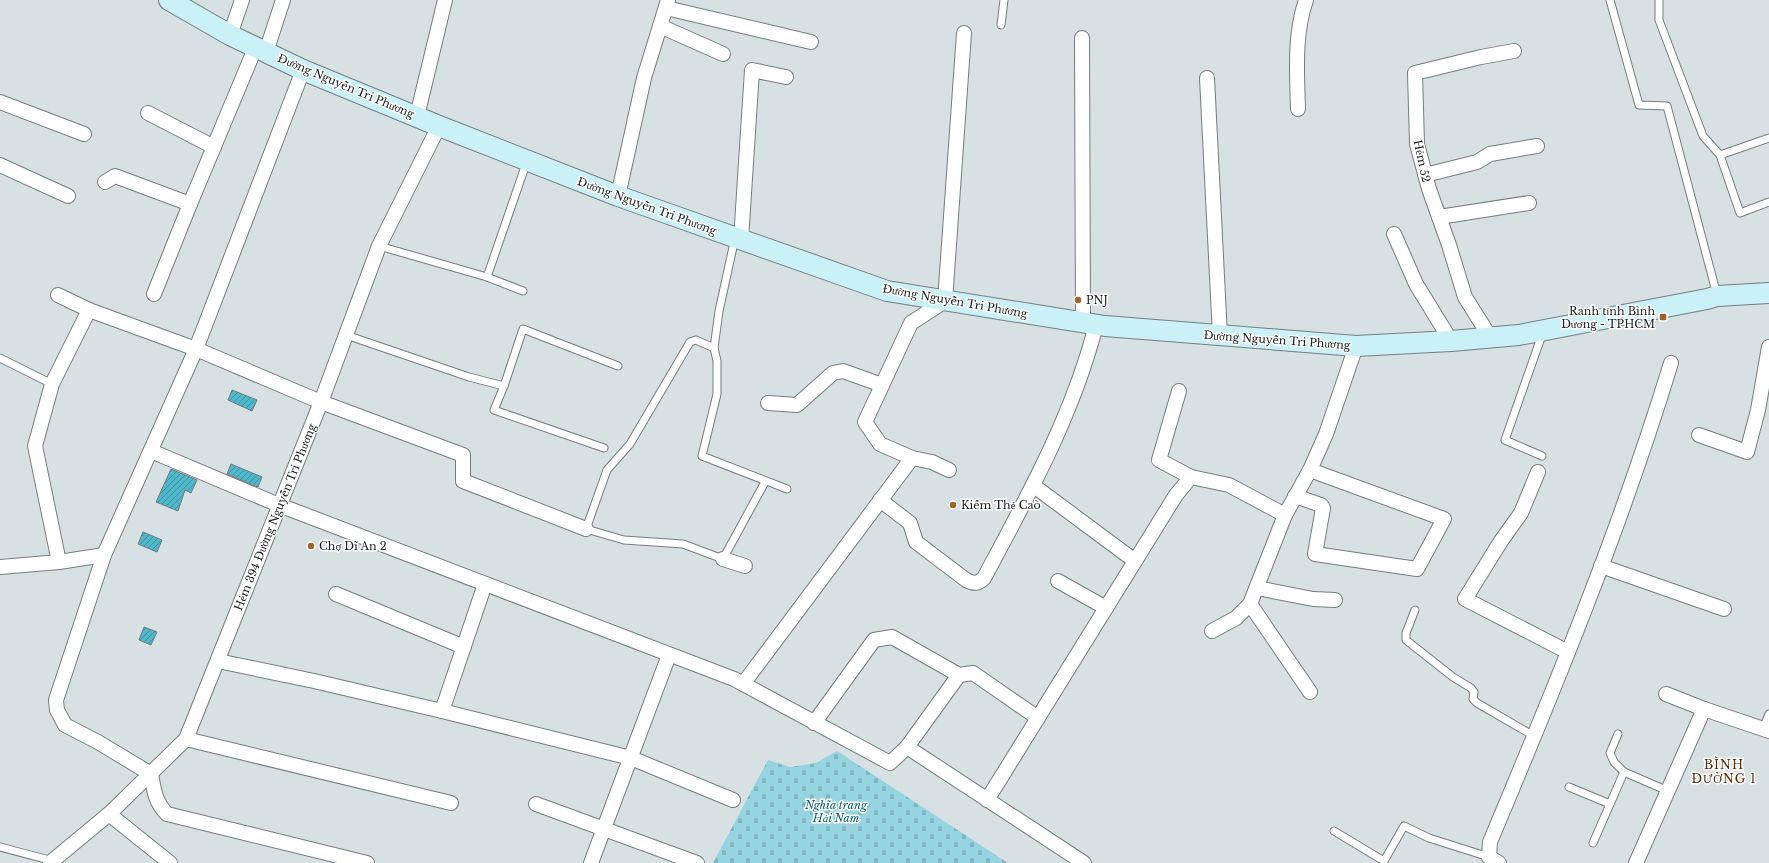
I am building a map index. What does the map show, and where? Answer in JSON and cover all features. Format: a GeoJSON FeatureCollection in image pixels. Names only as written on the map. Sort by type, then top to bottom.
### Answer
{"type":"FeatureCollection","features":[{"type":"Feature","properties":{"kind":"main road","name":"Đường Nguyễn Tri Phương"},"geometry":{"type":"LineString","coordinates":[[169,0],[230,35],[303,70],[439,126],[618,196],[887,291],[1089,324],[1220,336],[1356,346],[1450,341],[1519,335],[1717,296],[1769,293]]}},
{"type":"Feature","properties":{"kind":"street"},"geometry":{"type":"LineString","coordinates":[[230,35],[242,0]]}},
{"type":"Feature","properties":{"kind":"street"},"geometry":{"type":"LineString","coordinates":[[154,294],[214,147],[283,0]]}},
{"type":"Feature","properties":{"kind":"street"},"geometry":{"type":"LineString","coordinates":[[417,116],[445,0]]}},
{"type":"Feature","properties":{"kind":"street"},"geometry":{"type":"LineString","coordinates":[[1298,109],[1297,45],[1302,11],[1306,0]]}},
{"type":"Feature","properties":{"kind":"street"},"geometry":{"type":"LineString","coordinates":[[618,196],[644,78],[667,4],[811,42]]}},
{"type":"Feature","properties":{"kind":"street"},"geometry":{"type":"LineString","coordinates":[[660,26],[724,54]]}},
{"type":"Feature","properties":{"kind":"street"},"geometry":{"type":"LineString","coordinates":[[949,470],[932,462],[912,458],[880,444],[865,422],[911,323],[945,301],[964,33]]}},
{"type":"Feature","properties":{"kind":"street"},"geometry":{"type":"LineString","coordinates":[[880,500],[910,523],[916,542],[966,580],[973,583],[979,582],[984,578],[1034,486],[1073,398],[1087,361],[1089,324],[1082,38]]}},
{"type":"Feature","properties":{"kind":"street","name":"Hẻm 52"},"geometry":{"type":"LineString","coordinates":[[1490,337],[1465,297],[1425,175],[1417,144],[1415,73],[1514,51]]}},
{"type":"Feature","properties":{"kind":"street"},"geometry":{"type":"LineString","coordinates":[[303,70],[196,349],[104,555],[56,700],[57,710],[68,728],[98,742],[151,774],[155,795],[159,806],[167,814],[367,863]]}},
{"type":"Feature","properties":{"kind":"street"},"geometry":{"type":"LineString","coordinates":[[738,239],[752,70],[786,77]]}},
{"type":"Feature","properties":{"kind":"street"},"geometry":{"type":"LineString","coordinates":[[1208,78],[1220,336]]}},
{"type":"Feature","properties":{"kind":"street"},"geometry":{"type":"LineString","coordinates":[[0,102],[84,134]]}},
{"type":"Feature","properties":{"kind":"street"},"geometry":{"type":"LineString","coordinates":[[148,114],[214,147]]}},
{"type":"Feature","properties":{"kind":"street","name":"Hẻm 394 Đường Nguyễn Tri Phương"},"geometry":{"type":"LineString","coordinates":[[53,862],[109,814],[186,739],[321,402],[378,246],[439,126]]}},
{"type":"Feature","properties":{"kind":"street"},"geometry":{"type":"LineString","coordinates":[[1425,175],[1477,162],[1490,154],[1537,146]]}},
{"type":"Feature","properties":{"kind":"street"},"geometry":{"type":"LineString","coordinates":[[0,165],[68,196]]}},
{"type":"Feature","properties":{"kind":"street"},"geometry":{"type":"LineString","coordinates":[[105,182],[115,176],[190,204]]}},
{"type":"Feature","properties":{"kind":"street"},"geometry":{"type":"LineString","coordinates":[[1439,217],[1529,203]]}},
{"type":"Feature","properties":{"kind":"street"},"geometry":{"type":"LineString","coordinates":[[1394,234],[1416,284],[1450,341]]}},
{"type":"Feature","properties":{"kind":"street"},"geometry":{"type":"LineString","coordinates":[[58,295],[89,310],[196,349],[321,402],[463,455],[463,481],[586,529]]}},
{"type":"Feature","properties":{"kind":"street"},"geometry":{"type":"LineString","coordinates":[[59,562],[35,446],[52,384],[89,310]]}},
{"type":"Feature","properties":{"kind":"street"},"geometry":{"type":"LineString","coordinates":[[1212,631],[1236,618],[1250,604],[1285,515],[1310,470],[1326,434],[1356,346]]}},
{"type":"Feature","properties":{"kind":"street"},"geometry":{"type":"LineString","coordinates":[[1699,435],[1747,452],[1758,410],[1769,347]]}},
{"type":"Feature","properties":{"kind":"street"},"geometry":{"type":"LineString","coordinates":[[1494,860],[1490,842],[1568,652],[1601,566],[1649,434],[1671,363]]}},
{"type":"Feature","properties":{"kind":"street"},"geometry":{"type":"LineString","coordinates":[[768,403],[797,405],[833,373],[843,371],[882,385]]}},
{"type":"Feature","properties":{"kind":"street"},"geometry":{"type":"LineString","coordinates":[[1179,391],[1159,460],[1191,477],[1229,486],[1285,515]]}},
{"type":"Feature","properties":{"kind":"street"},"geometry":{"type":"LineString","coordinates":[[151,451],[279,505],[670,654],[743,684],[890,763],[907,747],[959,675]]}},
{"type":"Feature","properties":{"kind":"street"},"geometry":{"type":"LineString","coordinates":[[743,684],[912,458]]}},
{"type":"Feature","properties":{"kind":"street"},"geometry":{"type":"LineString","coordinates":[[1295,496],[1321,505],[1323,508],[1313,559],[1417,569],[1444,519],[1310,470]]}},
{"type":"Feature","properties":{"kind":"street"},"geometry":{"type":"LineString","coordinates":[[1538,472],[1521,513],[1500,541],[1466,599],[1568,652]]}},
{"type":"Feature","properties":{"kind":"street"},"geometry":{"type":"LineString","coordinates":[[987,800],[1176,495],[1191,477]]}},
{"type":"Feature","properties":{"kind":"street"},"geometry":{"type":"LineString","coordinates":[[1034,486],[1135,560]]}},
{"type":"Feature","properties":{"kind":"street"},"geometry":{"type":"LineString","coordinates":[[0,567],[59,562],[104,555]]}},
{"type":"Feature","properties":{"kind":"street"},"geometry":{"type":"LineString","coordinates":[[723,559],[745,566]]}},
{"type":"Feature","properties":{"kind":"street"},"geometry":{"type":"LineString","coordinates":[[1601,566],[1724,609]]}},
{"type":"Feature","properties":{"kind":"street"},"geometry":{"type":"LineString","coordinates":[[1058,581],[1106,608]]}},
{"type":"Feature","properties":{"kind":"street"},"geometry":{"type":"LineString","coordinates":[[442,712],[485,584]]}},
{"type":"Feature","properties":{"kind":"street"},"geometry":{"type":"LineString","coordinates":[[1257,588],[1313,598],[1335,600]]}},
{"type":"Feature","properties":{"kind":"street"},"geometry":{"type":"LineString","coordinates":[[336,594],[464,647]]}},
{"type":"Feature","properties":{"kind":"street"},"geometry":{"type":"LineString","coordinates":[[1250,604],[1310,692]]}},
{"type":"Feature","properties":{"kind":"street"},"geometry":{"type":"LineString","coordinates":[[814,723],[874,640],[892,637],[959,675],[973,673],[1038,718]]}},
{"type":"Feature","properties":{"kind":"street"},"geometry":{"type":"LineString","coordinates":[[592,863],[670,654]]}},
{"type":"Feature","properties":{"kind":"street"},"geometry":{"type":"LineString","coordinates":[[218,661],[314,680],[631,758],[733,800]]}},
{"type":"Feature","properties":{"kind":"street"},"geometry":{"type":"LineString","coordinates":[[1666,694],[1704,709],[1766,730]]}},
{"type":"Feature","properties":{"kind":"street"},"geometry":{"type":"LineString","coordinates":[[1636,863],[1704,709]]}},
{"type":"Feature","properties":{"kind":"street"},"geometry":{"type":"LineString","coordinates":[[186,739],[451,803]]}},
{"type":"Feature","properties":{"kind":"street"},"geometry":{"type":"LineString","coordinates":[[907,747],[1084,863]]}},
{"type":"Feature","properties":{"kind":"street"},"geometry":{"type":"LineString","coordinates":[[536,804],[697,863]]}},
{"type":"Feature","properties":{"kind":"street"},"geometry":{"type":"LineString","coordinates":[[109,814],[170,863]]}},
{"type":"Feature","properties":{"kind":"lane"},"geometry":{"type":"LineString","coordinates":[[1001,25],[1004,0]]}},
{"type":"Feature","properties":{"kind":"lane"},"geometry":{"type":"LineString","coordinates":[[1610,0],[1639,105],[1667,106],[1717,296]]}},
{"type":"Feature","properties":{"kind":"lane"},"geometry":{"type":"LineString","coordinates":[[1659,0],[1659,20],[1702,136],[1720,155],[1740,213],[1769,202]]}},
{"type":"Feature","properties":{"kind":"lane"},"geometry":{"type":"LineString","coordinates":[[1720,155],[1769,138]]}},
{"type":"Feature","properties":{"kind":"lane"},"geometry":{"type":"LineString","coordinates":[[487,276],[528,161]]}},
{"type":"Feature","properties":{"kind":"lane"},"geometry":{"type":"LineString","coordinates":[[738,239],[720,311],[714,348],[718,361],[717,394],[702,456],[787,490]]}},
{"type":"Feature","properties":{"kind":"lane"},"geometry":{"type":"LineString","coordinates":[[378,246],[487,276],[524,291]]}},
{"type":"Feature","properties":{"kind":"lane"},"geometry":{"type":"LineString","coordinates":[[604,448],[494,410],[504,386],[523,329],[618,366]]}},
{"type":"Feature","properties":{"kind":"lane"},"geometry":{"type":"LineString","coordinates":[[1542,456],[1505,440],[1544,330]]}},
{"type":"Feature","properties":{"kind":"lane"},"geometry":{"type":"LineString","coordinates":[[346,336],[470,377],[504,386]]}},
{"type":"Feature","properties":{"kind":"lane"},"geometry":{"type":"LineString","coordinates":[[714,348],[696,340],[690,342],[630,444],[607,470],[586,529],[624,540],[682,544],[723,559],[765,482]]}},
{"type":"Feature","properties":{"kind":"lane"},"geometry":{"type":"LineString","coordinates":[[0,358],[52,384]]}},
{"type":"Feature","properties":{"kind":"lane"},"geometry":{"type":"LineString","coordinates":[[1415,610],[1406,633],[1406,640],[1453,677],[1471,688],[1474,692],[1473,699],[1477,703],[1534,736]]}},
{"type":"Feature","properties":{"kind":"lane"},"geometry":{"type":"LineString","coordinates":[[1766,730],[1769,714]]}},
{"type":"Feature","properties":{"kind":"lane"},"geometry":{"type":"LineString","coordinates":[[1618,734],[1610,753],[1614,762],[1624,772],[1668,791]]}},
{"type":"Feature","properties":{"kind":"lane"},"geometry":{"type":"LineString","coordinates":[[1594,843],[1624,772]]}},
{"type":"Feature","properties":{"kind":"lane"},"geometry":{"type":"LineString","coordinates":[[1569,787],[1610,804]]}},
{"type":"Feature","properties":{"kind":"lane"},"geometry":{"type":"LineString","coordinates":[[1334,831],[1384,861],[1404,826],[1429,838],[1494,860]]}},
{"type":"Feature","properties":{"kind":"lane"},"geometry":{"type":"LineString","coordinates":[[0,846],[53,862]]}},
{"type":"Feature","properties":{"kind":"green space","name":"Nghĩa trang Hải Nam"},"geometry":{"type":"Polygon","coordinates":[[[837,751],[1008,863],[713,863],[768,760],[790,767],[816,763],[837,751]]]}},
{"type":"Feature","properties":{"kind":"building"},"geometry":{"type":"Polygon","coordinates":[[[232,390],[257,400],[252,411],[228,400],[232,390]]]}},
{"type":"Feature","properties":{"kind":"building"},"geometry":{"type":"Polygon","coordinates":[[[231,464],[262,477],[258,487],[227,474],[231,464]]]}},
{"type":"Feature","properties":{"kind":"building"},"geometry":{"type":"Polygon","coordinates":[[[171,469],[197,480],[191,493],[185,490],[178,511],[156,502],[171,469]]]}},
{"type":"Feature","properties":{"kind":"building"},"geometry":{"type":"Polygon","coordinates":[[[143,532],[162,540],[157,552],[138,544],[143,532]]]}},
{"type":"Feature","properties":{"kind":"building"},"geometry":{"type":"Polygon","coordinates":[[[144,627],[157,632],[151,645],[139,640],[144,627]]]}},
{"type":"Feature","properties":{"kind":"place","name":"PNJ"},"geometry":{"type":"Point","coordinates":[1078,300]}},
{"type":"Feature","properties":{"kind":"place","name":"Ranh tỉnh Bình Dương - TPHCM"},"geometry":{"type":"Point","coordinates":[1663,317]}},
{"type":"Feature","properties":{"kind":"place","name":"Kiếm Thẻ Caò"},"geometry":{"type":"Point","coordinates":[953,505]}},
{"type":"Feature","properties":{"kind":"place","name":"Chợ Dĩ An 2"},"geometry":{"type":"Point","coordinates":[311,546]}},
{"type":"Feature","properties":{"kind":"district","name":"BÌNH ĐƯỜNG 1"},"geometry":{"type":"Point","coordinates":[1724,772]}}]}
